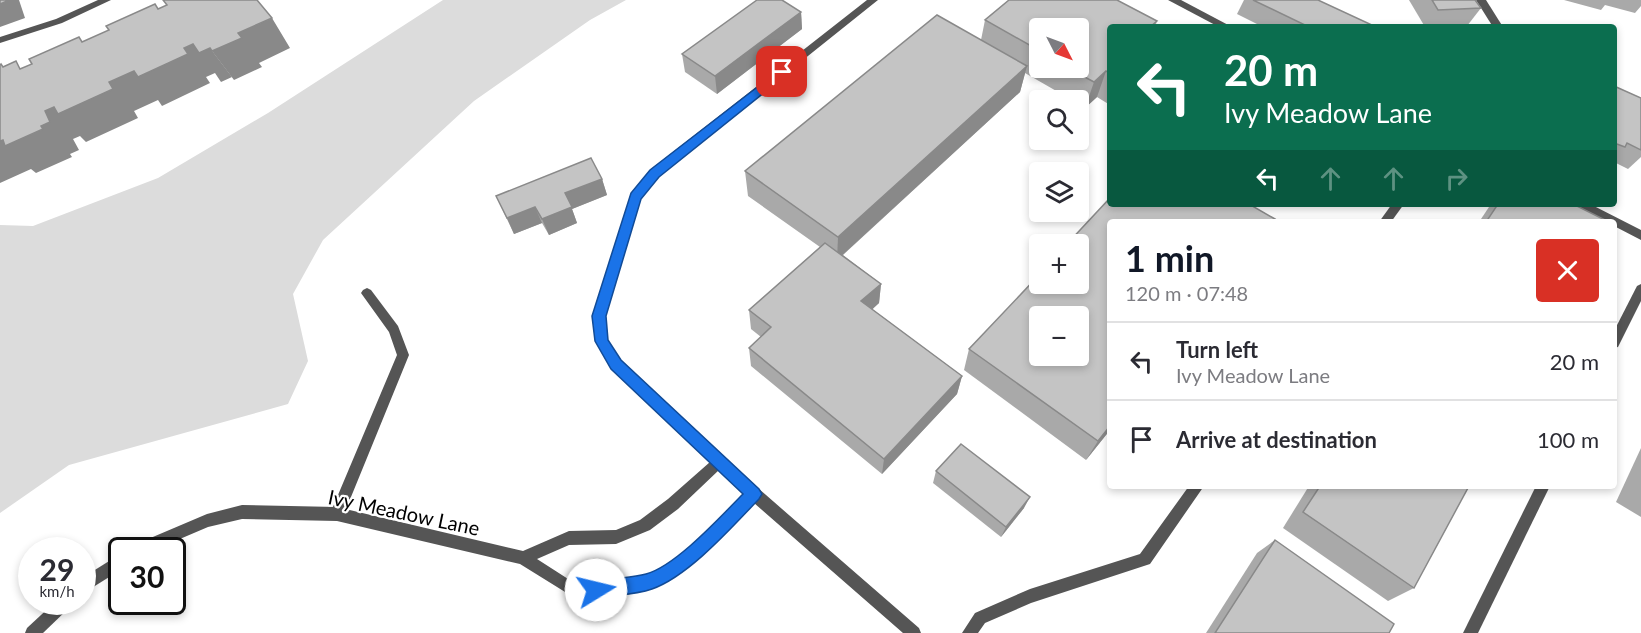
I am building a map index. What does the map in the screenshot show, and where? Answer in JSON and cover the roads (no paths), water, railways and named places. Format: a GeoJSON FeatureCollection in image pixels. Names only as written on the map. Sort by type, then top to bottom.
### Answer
{"type":"FeatureCollection","features":[{"type":"Feature","properties":{"kind":"street"},"geometry":{"type":"LineString","coordinates":[[0,40],[59,21],[106,0]]}},
{"type":"Feature","properties":{"kind":"street"},"geometry":{"type":"LineString","coordinates":[[873,0],[654,173],[636,197],[599,316],[602,341],[616,365],[754,494],[914,633]]}},
{"type":"Feature","properties":{"kind":"street"},"geometry":{"type":"LineString","coordinates":[[1174,0],[1221,24]]}},
{"type":"Feature","properties":{"kind":"street"},"geometry":{"type":"LineString","coordinates":[[1481,0],[1496,24]]}},
{"type":"Feature","properties":{"kind":"street"},"geometry":{"type":"LineString","coordinates":[[1586,207],[1610,219]]}},
{"type":"Feature","properties":{"kind":"street"},"geometry":{"type":"LineString","coordinates":[[1617,223],[1641,235]]}},
{"type":"Feature","properties":{"kind":"street"},"geometry":{"type":"LineString","coordinates":[[1617,337],[1641,289]]}},
{"type":"Feature","properties":{"kind":"street"},"geometry":{"type":"LineString","coordinates":[[336,514],[403,355],[394,330],[367,293]]}},
{"type":"Feature","properties":{"kind":"street"},"geometry":{"type":"LineString","coordinates":[[523,558],[569,538],[616,537],[645,525],[673,504],[720,461]]}},
{"type":"Feature","properties":{"kind":"street"},"geometry":{"type":"LineString","coordinates":[[969,633],[980,618],[1030,596],[1145,559],[1195,489]]}},
{"type":"Feature","properties":{"kind":"street"},"geometry":{"type":"LineString","coordinates":[[1470,633],[1542,489]]}},
{"type":"Feature","properties":{"kind":"street","name":"Ivy Meadow Lane"},"geometry":{"type":"LineString","coordinates":[[169,537],[207,521],[242,512],[336,514],[523,558],[578,593],[650,582],[676,566],[708,540],[754,494]]}},
{"type":"Feature","properties":{"kind":"street"},"geometry":{"type":"LineString","coordinates":[[32,633],[51,615]]}}]}
